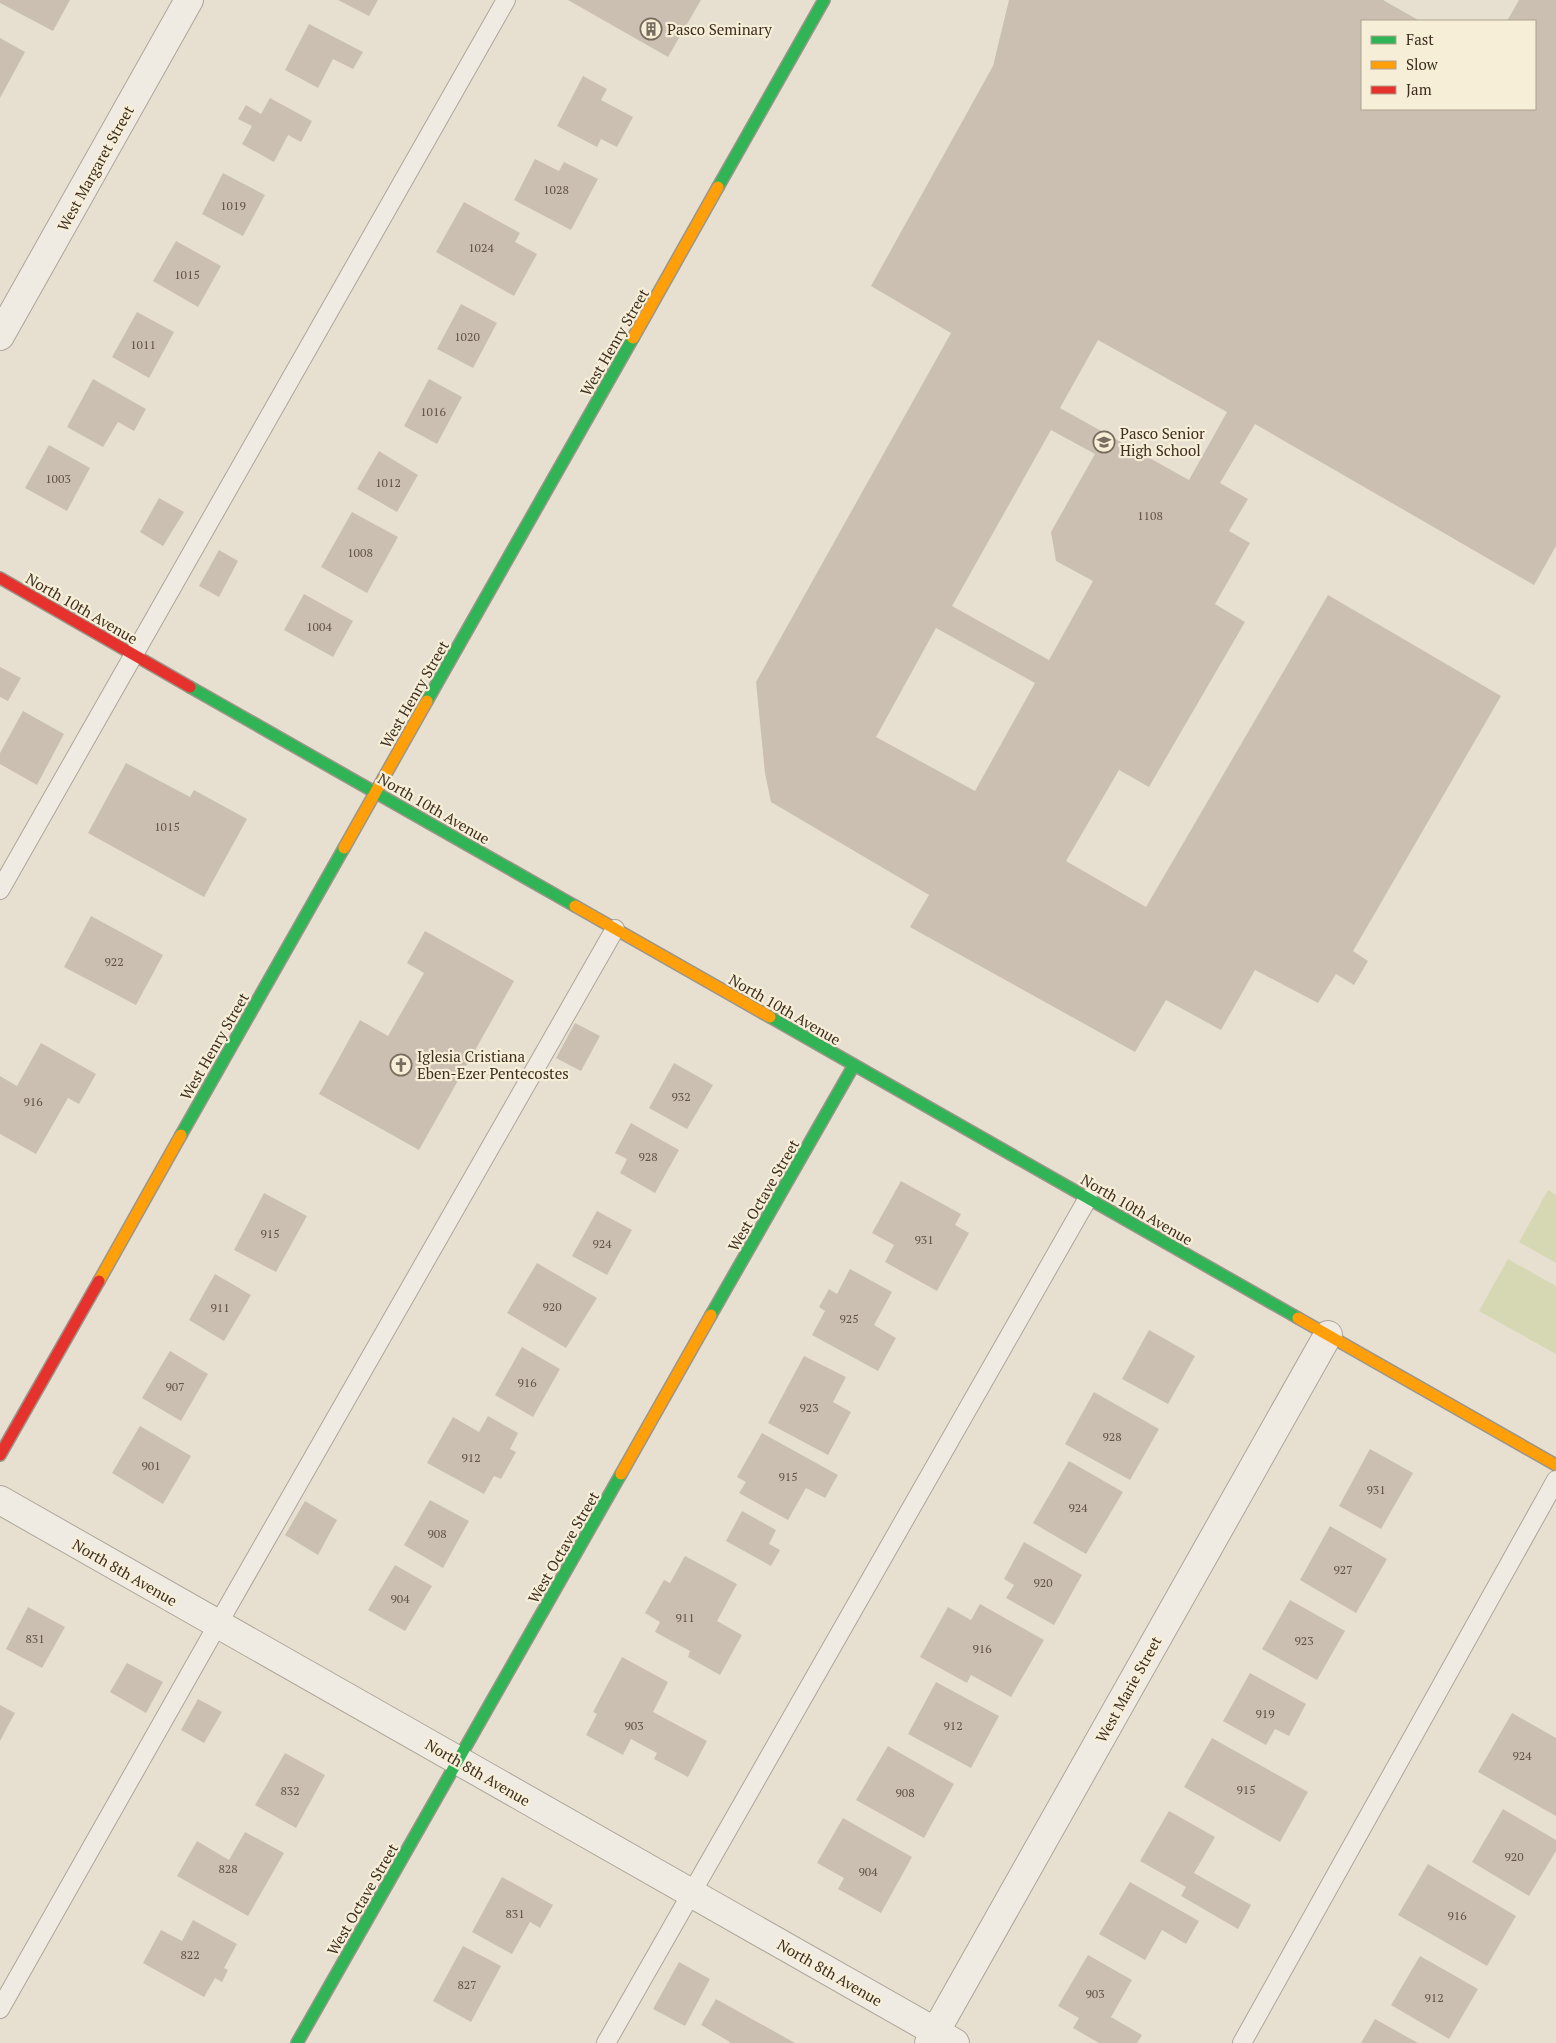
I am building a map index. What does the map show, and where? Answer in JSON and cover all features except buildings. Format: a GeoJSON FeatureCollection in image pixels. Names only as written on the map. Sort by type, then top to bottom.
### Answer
{"type":"FeatureCollection","features":[{"type":"Feature","properties":{"kind":"street","name":"West Margaret Street"},"geometry":{"type":"LineString","coordinates":[[0,336],[189,0]]}},
{"type":"Feature","properties":{"kind":"street","name":"West Henry Street"},"geometry":{"type":"LineString","coordinates":[[0,1455],[824,0]]}},
{"type":"Feature","properties":{"kind":"street","name":"North 10th Avenue"},"geometry":{"type":"LineString","coordinates":[[0,578],[1556,1465]]}},
{"type":"Feature","properties":{"kind":"street","name":"West Octave Street"},"geometry":{"type":"LineString","coordinates":[[297,2043],[854,1065]]}},
{"type":"Feature","properties":{"kind":"street","name":"West Marie Street"},"geometry":{"type":"LineString","coordinates":[[940,2039],[1328,1335]]}},
{"type":"Feature","properties":{"kind":"street","name":"North 8th Avenue"},"geometry":{"type":"LineString","coordinates":[[0,1500],[690,1893],[940,2039]]}},
{"type":"Feature","properties":{"kind":"lane"},"geometry":{"type":"LineString","coordinates":[[0,890],[506,0]]}},
{"type":"Feature","properties":{"kind":"lane"},"geometry":{"type":"LineString","coordinates":[[0,2009],[615,929]]}},
{"type":"Feature","properties":{"kind":"lane"},"geometry":{"type":"LineString","coordinates":[[606,2043],[1088,1198]]}},
{"type":"Feature","properties":{"kind":"lane"},"geometry":{"type":"LineString","coordinates":[[1242,2043],[1556,1480]]}},
{"type":"Feature","properties":{"kind":"green space"},"geometry":{"type":"Polygon","coordinates":[[[1548,1190],[1556,1195],[1556,1263],[1519,1242],[1548,1190]]]}},
{"type":"Feature","properties":{"kind":"green space"},"geometry":{"type":"Polygon","coordinates":[[[1508,1259],[1556,1286],[1556,1354],[1479,1311],[1508,1259]]]}},
{"type":"Feature","properties":{"kind":"traffic: fast"},"geometry":{"type":"LineString","coordinates":[[718,187],[824,0]]}},
{"type":"Feature","properties":{"kind":"traffic: fast"},"geometry":{"type":"LineString","coordinates":[[427,701],[633,338]]}},
{"type":"Feature","properties":{"kind":"traffic: fast"},"geometry":{"type":"LineString","coordinates":[[190,687],[575,906]]}},
{"type":"Feature","properties":{"kind":"traffic: fast"},"geometry":{"type":"LineString","coordinates":[[181,1135],[344,848]]}},
{"type":"Feature","properties":{"kind":"traffic: fast"},"geometry":{"type":"LineString","coordinates":[[770,1017],[1298,1318]]}},
{"type":"Feature","properties":{"kind":"traffic: fast"},"geometry":{"type":"LineString","coordinates":[[711,1315],[854,1065]]}},
{"type":"Feature","properties":{"kind":"traffic: fast"},"geometry":{"type":"LineString","coordinates":[[297,2043],[621,1474]]}},
{"type":"Feature","properties":{"kind":"traffic: slow"},"geometry":{"type":"LineString","coordinates":[[633,338],[718,187]]}},
{"type":"Feature","properties":{"kind":"traffic: slow"},"geometry":{"type":"LineString","coordinates":[[344,848],[427,701]]}},
{"type":"Feature","properties":{"kind":"traffic: slow"},"geometry":{"type":"LineString","coordinates":[[575,906],[770,1017]]}},
{"type":"Feature","properties":{"kind":"traffic: slow"},"geometry":{"type":"LineString","coordinates":[[99,1281],[181,1135]]}},
{"type":"Feature","properties":{"kind":"traffic: slow"},"geometry":{"type":"LineString","coordinates":[[621,1474],[711,1315]]}},
{"type":"Feature","properties":{"kind":"traffic: slow"},"geometry":{"type":"LineString","coordinates":[[1298,1318],[1556,1465]]}},
{"type":"Feature","properties":{"kind":"traffic: jam"},"geometry":{"type":"LineString","coordinates":[[0,578],[190,687]]}},
{"type":"Feature","properties":{"kind":"traffic: jam"},"geometry":{"type":"LineString","coordinates":[[0,1455],[99,1281]]}},
{"type":"Feature","properties":{"kind":"place","name":"Pasco Seminary"},"geometry":{"type":"Point","coordinates":[651,29]}},
{"type":"Feature","properties":{"kind":"place","name":"Pasco Senior High School"},"geometry":{"type":"Point","coordinates":[1104,442]}},
{"type":"Feature","properties":{"kind":"place","name":"Iglesia Cristiana Eben-Ezer Pentecostes"},"geometry":{"type":"Point","coordinates":[401,1065]}}]}
